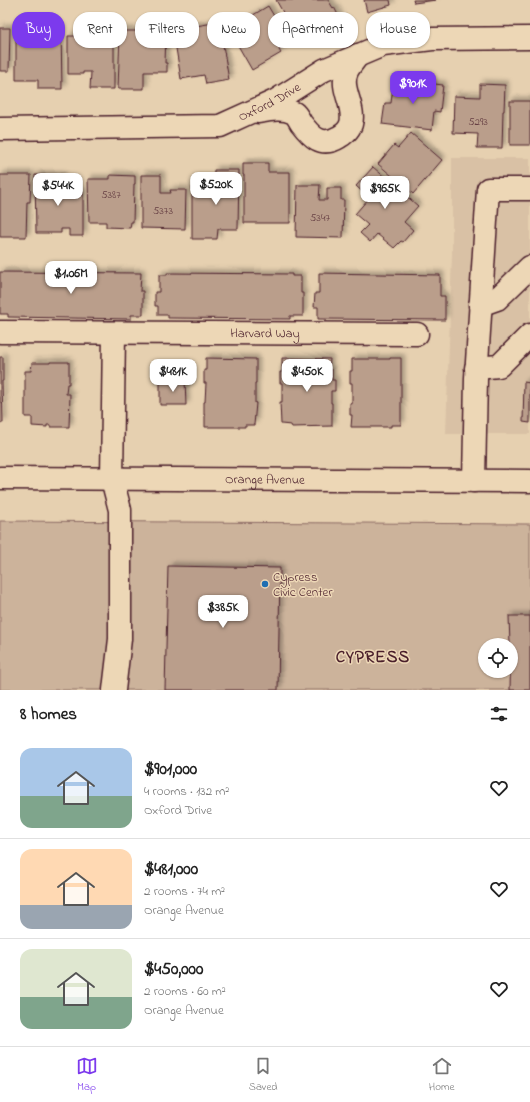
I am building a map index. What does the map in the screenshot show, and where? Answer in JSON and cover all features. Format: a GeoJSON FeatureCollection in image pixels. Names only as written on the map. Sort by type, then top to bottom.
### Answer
{"type":"FeatureCollection","features":[{"type":"Feature","properties":{"kind":"street","name":"Oxford Drive"},"geometry":{"type":"LineString","coordinates":[[0,129],[220,126],[275,102],[324,70],[383,45],[432,38],[530,38]]}},
{"type":"Feature","properties":{"kind":"street"},"geometry":{"type":"LineString","coordinates":[[250,113],[285,110],[295,114],[311,136],[321,141],[334,140],[343,135],[351,126],[352,114],[345,83],[347,71],[358,56]]}},
{"type":"Feature","properties":{"kind":"street"},"geometry":{"type":"LineString","coordinates":[[474,481],[476,368],[488,189],[530,189]]}},
{"type":"Feature","properties":{"kind":"street"},"geometry":{"type":"LineString","coordinates":[[480,305],[496,299],[530,267]]}},
{"type":"Feature","properties":{"kind":"street","name":"Harvard Way"},"geometry":{"type":"LineString","coordinates":[[0,332],[417,334]]}},
{"type":"Feature","properties":{"kind":"street"},"geometry":{"type":"LineString","coordinates":[[114,333],[112,479],[120,510],[120,639],[114,690]]}},
{"type":"Feature","properties":{"kind":"street"},"geometry":{"type":"LineString","coordinates":[[476,368],[499,366],[530,335]]}},
{"type":"Feature","properties":{"kind":"street","name":"Orange Avenue"},"geometry":{"type":"LineString","coordinates":[[0,478],[530,481]]}},
{"type":"Feature","properties":{"kind":"shaded area"},"geometry":{"type":"Polygon","coordinates":[[[452,158],[530,158],[530,434],[446,434],[452,254],[452,158]]]}},
{"type":"Feature","properties":{"kind":"shaded area","name":"Cypress Civic Center"},"geometry":{"type":"Polygon","coordinates":[[[0,521],[530,524],[530,690],[0,690],[0,521]]]}},
{"type":"Feature","properties":{"kind":"building"},"geometry":{"type":"Polygon","coordinates":[[[276,0],[328,0],[336,12],[283,12],[276,0]]]}},
{"type":"Feature","properties":{"kind":"building"},"geometry":{"type":"Polygon","coordinates":[[[364,0],[390,0],[391,5],[367,12],[364,0]]]}},
{"type":"Feature","properties":{"kind":"building"},"geometry":{"type":"Polygon","coordinates":[[[413,0],[436,0],[414,3],[413,0]]]}},
{"type":"Feature","properties":{"kind":"building"},"geometry":{"type":"Polygon","coordinates":[[[268,6],[272,12],[268,12],[268,48],[282,48],[279,50],[281,53],[252,70],[239,48],[260,48],[260,12],[258,12],[268,6]]]}},
{"type":"Feature","properties":{"kind":"building"},"geometry":{"type":"Polygon","coordinates":[[[207,24],[207,48],[223,48],[229,80],[206,84],[204,75],[181,79],[176,48],[199,48],[199,25],[207,24]]]}},
{"type":"Feature","properties":{"kind":"building"},"geometry":{"type":"Polygon","coordinates":[[[0,28],[10,28],[9,71],[0,71],[0,28]]]}},
{"type":"Feature","properties":{"kind":"building"},"geometry":{"type":"Polygon","coordinates":[[[127,31],[135,31],[135,48],[165,48],[165,63],[167,63],[167,72],[144,72],[144,89],[118,89],[119,48],[127,48],[127,31]]]}},
{"type":"Feature","properties":{"kind":"building"},"geometry":{"type":"Polygon","coordinates":[[[68,36],[73,36],[73,48],[114,48],[114,89],[90,89],[91,72],[83,72],[83,74],[68,74],[68,36]]]}},
{"type":"Feature","properties":{"kind":"building"},"geometry":{"type":"Polygon","coordinates":[[[16,48],[61,48],[62,89],[38,89],[38,80],[16,80],[16,48]]]}},
{"type":"Feature","properties":{"kind":"building"},"geometry":{"type":"Polygon","coordinates":[[[394,79],[443,85],[440,112],[434,111],[432,130],[382,124],[385,103],[391,103],[394,79]]]}},
{"type":"Feature","properties":{"kind":"building"},"geometry":{"type":"Polygon","coordinates":[[[480,84],[505,85],[502,148],[477,148],[478,134],[453,133],[454,96],[480,97],[480,84]]]}},
{"type":"Feature","properties":{"kind":"building"},"geometry":{"type":"Polygon","coordinates":[[[510,101],[530,101],[530,145],[510,145],[510,101]]]}},
{"type":"Feature","properties":{"kind":"building"},"geometry":{"type":"Polygon","coordinates":[[[411,133],[442,160],[413,194],[378,164],[394,145],[398,148],[411,133]]]}},
{"type":"Feature","properties":{"kind":"building"},"geometry":{"type":"Polygon","coordinates":[[[243,163],[268,163],[268,172],[290,172],[290,223],[244,223],[243,163]]]}},
{"type":"Feature","properties":{"kind":"building"},"geometry":{"type":"Polygon","coordinates":[[[373,167],[418,206],[404,222],[413,230],[403,242],[401,241],[394,248],[377,234],[370,242],[360,233],[368,225],[355,214],[369,198],[356,186],[373,167]]]}},
{"type":"Feature","properties":{"kind":"building"},"geometry":{"type":"Polygon","coordinates":[[[214,170],[239,170],[238,229],[218,229],[217,239],[192,239],[192,187],[213,187],[214,170]]]}},
{"type":"Feature","properties":{"kind":"building"},"geometry":{"type":"Polygon","coordinates":[[[0,175],[31,175],[30,202],[27,202],[26,237],[0,237],[0,175]]]}},
{"type":"Feature","properties":{"kind":"building"},"geometry":{"type":"Polygon","coordinates":[[[35,175],[62,175],[62,192],[83,192],[83,236],[69,236],[69,229],[61,229],[61,233],[36,233],[35,175]]]}},
{"type":"Feature","properties":{"kind":"building"},"geometry":{"type":"Polygon","coordinates":[[[110,175],[135,176],[133,222],[131,222],[130,228],[106,227],[106,222],[89,222],[88,179],[110,179],[110,175]]]}},
{"type":"Feature","properties":{"kind":"building"},"geometry":{"type":"Polygon","coordinates":[[[141,175],[161,175],[161,193],[171,193],[170,190],[186,190],[185,229],[141,228],[141,175]]]}},
{"type":"Feature","properties":{"kind":"building"},"geometry":{"type":"Polygon","coordinates":[[[297,185],[320,185],[319,200],[327,200],[327,188],[341,188],[341,200],[344,200],[343,238],[296,237],[297,185]]]}},
{"type":"Feature","properties":{"kind":"building"},"geometry":{"type":"Polygon","coordinates":[[[0,272],[141,273],[140,291],[143,291],[143,315],[131,315],[131,319],[8,317],[8,314],[0,314],[0,272]]]}},
{"type":"Feature","properties":{"kind":"building"},"geometry":{"type":"Polygon","coordinates":[[[167,273],[292,274],[292,276],[301,276],[303,316],[290,316],[290,319],[168,318],[168,315],[158,315],[158,306],[155,306],[155,292],[159,292],[159,275],[167,275],[167,273]]]}},
{"type":"Feature","properties":{"kind":"building"},"geometry":{"type":"Polygon","coordinates":[[[319,273],[440,275],[440,296],[445,296],[445,320],[318,319],[318,307],[314,307],[315,293],[319,293],[319,273]]]}},
{"type":"Feature","properties":{"kind":"building"},"geometry":{"type":"Polygon","coordinates":[[[0,357],[3,357],[3,423],[0,423],[0,357]]]}},
{"type":"Feature","properties":{"kind":"building"},"geometry":{"type":"Polygon","coordinates":[[[206,358],[256,359],[256,403],[254,425],[245,425],[245,427],[205,427],[204,402],[206,383],[204,383],[204,370],[206,370],[206,358]]]}},
{"type":"Feature","properties":{"kind":"building"},"geometry":{"type":"Polygon","coordinates":[[[282,358],[330,359],[329,370],[332,370],[332,380],[335,380],[335,391],[331,391],[332,426],[292,427],[291,425],[281,424],[280,402],[282,402],[282,383],[280,383],[280,372],[282,372],[282,358]]]}},
{"type":"Feature","properties":{"kind":"building"},"geometry":{"type":"Polygon","coordinates":[[[401,358],[401,425],[391,425],[391,427],[351,427],[352,415],[350,415],[350,403],[352,403],[352,383],[350,383],[350,371],[352,371],[352,359],[401,358]]]}},
{"type":"Feature","properties":{"kind":"building"},"geometry":{"type":"Polygon","coordinates":[[[69,362],[69,384],[67,384],[66,394],[70,394],[69,427],[50,427],[50,425],[47,425],[47,427],[32,426],[32,417],[25,417],[25,371],[31,371],[32,363],[69,362]]]}},
{"type":"Feature","properties":{"kind":"building"},"geometry":{"type":"Polygon","coordinates":[[[160,380],[185,380],[186,405],[160,405],[160,380]]]}},
{"type":"Feature","properties":{"kind":"building"},"geometry":{"type":"Polygon","coordinates":[[[524,382],[530,383],[530,423],[523,422],[524,382]]]}},
{"type":"Feature","properties":{"kind":"building"},"geometry":{"type":"Polygon","coordinates":[[[168,566],[280,568],[278,690],[165,690],[168,566]]]}},
{"type":"Feature","properties":{"kind":"building"},"geometry":{"type":"Polygon","coordinates":[[[509,616],[530,616],[530,690],[510,690],[510,678],[518,678],[518,638],[510,638],[509,616]]]}},
{"type":"Feature","properties":{"kind":"place","name":"Cypress Civic Center"},"geometry":{"type":"Point","coordinates":[265,584]}},
{"type":"Feature","properties":{"kind":"district","name":"CYPRESS"},"geometry":{"type":"Point","coordinates":[373,657]}}]}
